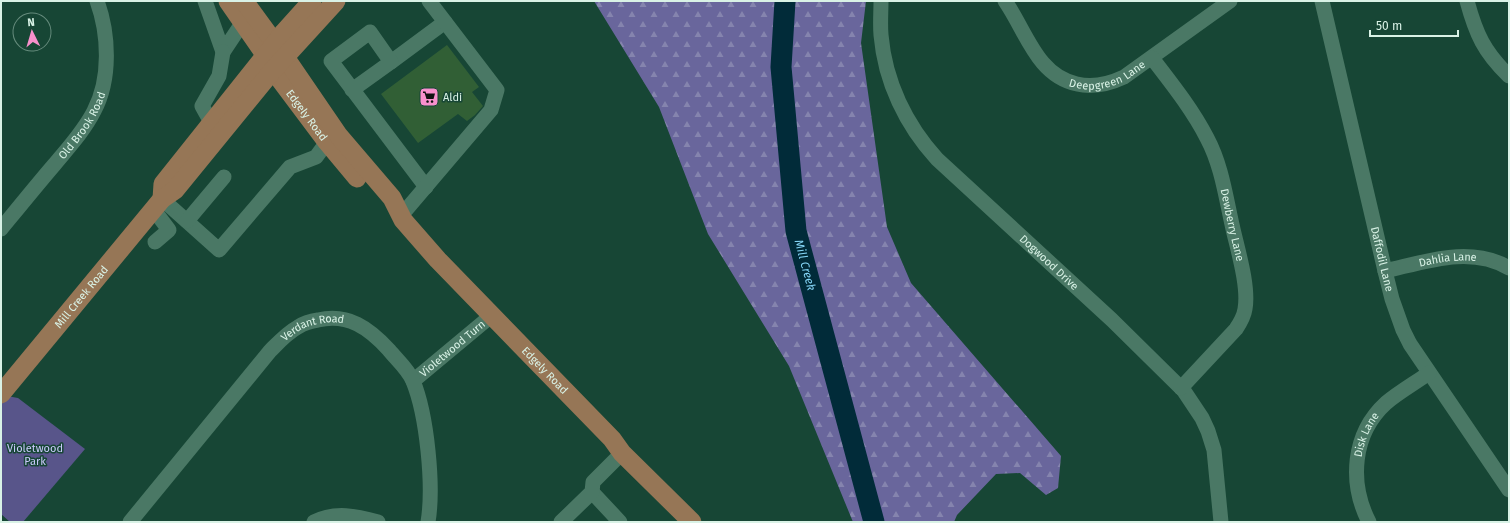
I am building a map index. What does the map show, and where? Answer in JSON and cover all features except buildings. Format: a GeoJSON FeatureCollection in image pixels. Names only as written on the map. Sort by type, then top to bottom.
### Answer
{"type":"FeatureCollection","features":[{"type":"Feature","properties":{"kind":"main road","name":"Edgely Road"},"geometry":{"type":"LineString","coordinates":[[228,1],[243,22],[275,57],[392,198],[400,217],[438,260],[612,439],[622,453],[692,522]]}},
{"type":"Feature","properties":{"kind":"main road","name":"Edgely Road"},"geometry":{"type":"LineString","coordinates":[[244,1],[275,57],[327,142],[386,211],[400,217]]}},
{"type":"Feature","properties":{"kind":"main road"},"geometry":{"type":"LineString","coordinates":[[275,57],[284,32],[312,1]]}},
{"type":"Feature","properties":{"kind":"main road"},"geometry":{"type":"LineString","coordinates":[[275,57],[336,1]]}},
{"type":"Feature","properties":{"kind":"main road","name":"Mill Creek Road"},"geometry":{"type":"LineString","coordinates":[[158,204],[163,184],[236,94],[275,57]]}},
{"type":"Feature","properties":{"kind":"main road","name":"Mill Creek Road"},"geometry":{"type":"LineString","coordinates":[[1,394],[158,204],[176,190],[275,57]]}},
{"type":"Feature","properties":{"kind":"street","name":"Old Brook Road"},"geometry":{"type":"LineString","coordinates":[[1,229],[79,134],[97,105],[106,73],[107,63],[102,19],[97,1]]}},
{"type":"Feature","properties":{"kind":"street"},"geometry":{"type":"LineString","coordinates":[[205,1],[223,52]]}},
{"type":"Feature","properties":{"kind":"street"},"geometry":{"type":"LineString","coordinates":[[400,217],[491,110],[497,90],[430,1]]}},
{"type":"Feature","properties":{"kind":"street","name":"Dogwood Drive"},"geometry":{"type":"LineString","coordinates":[[881,1],[881,34],[884,57],[890,78],[901,106],[922,142],[937,159],[1112,320],[1181,388],[1202,418],[1214,450],[1221,522]]}},
{"type":"Feature","properties":{"kind":"street","name":"Deepgreen Lane"},"geometry":{"type":"LineString","coordinates":[[1005,1],[1038,57],[1052,73],[1060,79],[1070,83],[1086,86],[1096,86],[1114,82],[1124,77],[1230,1]]}},
{"type":"Feature","properties":{"kind":"street","name":"Daffodil Lane"},"geometry":{"type":"LineString","coordinates":[[1322,1],[1385,271],[1403,330],[1410,344],[1509,490]]}},
{"type":"Feature","properties":{"kind":"street"},"geometry":{"type":"LineString","coordinates":[[1467,1],[1478,36],[1486,50],[1509,76]]}},
{"type":"Feature","properties":{"kind":"street"},"geometry":{"type":"LineString","coordinates":[[212,124],[202,106],[219,76],[223,52],[243,22]]}},
{"type":"Feature","properties":{"kind":"street"},"geometry":{"type":"LineString","coordinates":[[352,90],[445,22]]}},
{"type":"Feature","properties":{"kind":"street"},"geometry":{"type":"LineString","coordinates":[[391,62],[370,32],[330,61],[426,187]]}},
{"type":"Feature","properties":{"kind":"street","name":"Dewberry Lane"},"geometry":{"type":"LineString","coordinates":[[1152,58],[1195,116],[1215,156],[1236,244],[1246,295],[1245,310],[1236,329],[1181,388]]}},
{"type":"Feature","properties":{"kind":"street"},"geometry":{"type":"LineString","coordinates":[[219,76],[236,94]]}},
{"type":"Feature","properties":{"kind":"street"},"geometry":{"type":"LineString","coordinates":[[158,204],[187,221],[219,250],[290,166],[316,157],[327,142]]}},
{"type":"Feature","properties":{"kind":"street"},"geometry":{"type":"LineString","coordinates":[[187,221],[224,177]]}},
{"type":"Feature","properties":{"kind":"street"},"geometry":{"type":"LineString","coordinates":[[155,242],[169,230],[158,204]]}},
{"type":"Feature","properties":{"kind":"street","name":"Dahlia Lane"},"geometry":{"type":"LineString","coordinates":[[1385,271],[1431,260],[1459,256],[1472,256],[1492,260],[1509,268]]}},
{"type":"Feature","properties":{"kind":"street","name":"Violetwood Turn"},"geometry":{"type":"LineString","coordinates":[[413,381],[491,316]]}},
{"type":"Feature","properties":{"kind":"street","name":"Verdant Road"},"geometry":{"type":"LineString","coordinates":[[130,522],[270,351],[286,335],[298,326],[308,322],[328,318],[341,318],[353,322],[370,331],[406,370],[413,381],[421,409],[426,438],[431,499],[428,522]]}},
{"type":"Feature","properties":{"kind":"street","name":"Disk Lane"},"geometry":{"type":"LineString","coordinates":[[1369,522],[1358,496],[1356,480],[1356,462],[1364,433],[1385,404],[1398,393],[1430,373]]}},
{"type":"Feature","properties":{"kind":"street"},"geometry":{"type":"LineString","coordinates":[[561,522],[592,492],[593,482],[622,453]]}},
{"type":"Feature","properties":{"kind":"street"},"geometry":{"type":"LineString","coordinates":[[592,492],[620,522]]}},
{"type":"Feature","properties":{"kind":"street"},"geometry":{"type":"LineString","coordinates":[[314,522],[330,516],[341,515],[378,522]]}},
{"type":"Feature","properties":{"kind":"green space"},"geometry":{"type":"Polygon","coordinates":[[[594,1],[866,1],[861,43],[887,227],[911,283],[1061,456],[1058,488],[1046,495],[1020,473],[996,474],[957,515],[954,522],[853,522],[789,366],[708,234],[659,107],[594,1]]]}},
{"type":"Feature","properties":{"kind":"green space","name":"Violetwood Park"},"geometry":{"type":"Polygon","coordinates":[[[7,396],[18,398],[85,449],[23,522],[10,522],[1,514],[1,403],[7,396]]]}},
{"type":"Feature","properties":{"kind":"waterway","name":"Mill Creek"},"geometry":{"type":"LineString","coordinates":[[785,1],[781,67],[796,231],[874,522]]}},
{"type":"Feature","properties":{"kind":"place","name":"Aldi"},"geometry":{"type":"Point","coordinates":[429,97]}}]}
